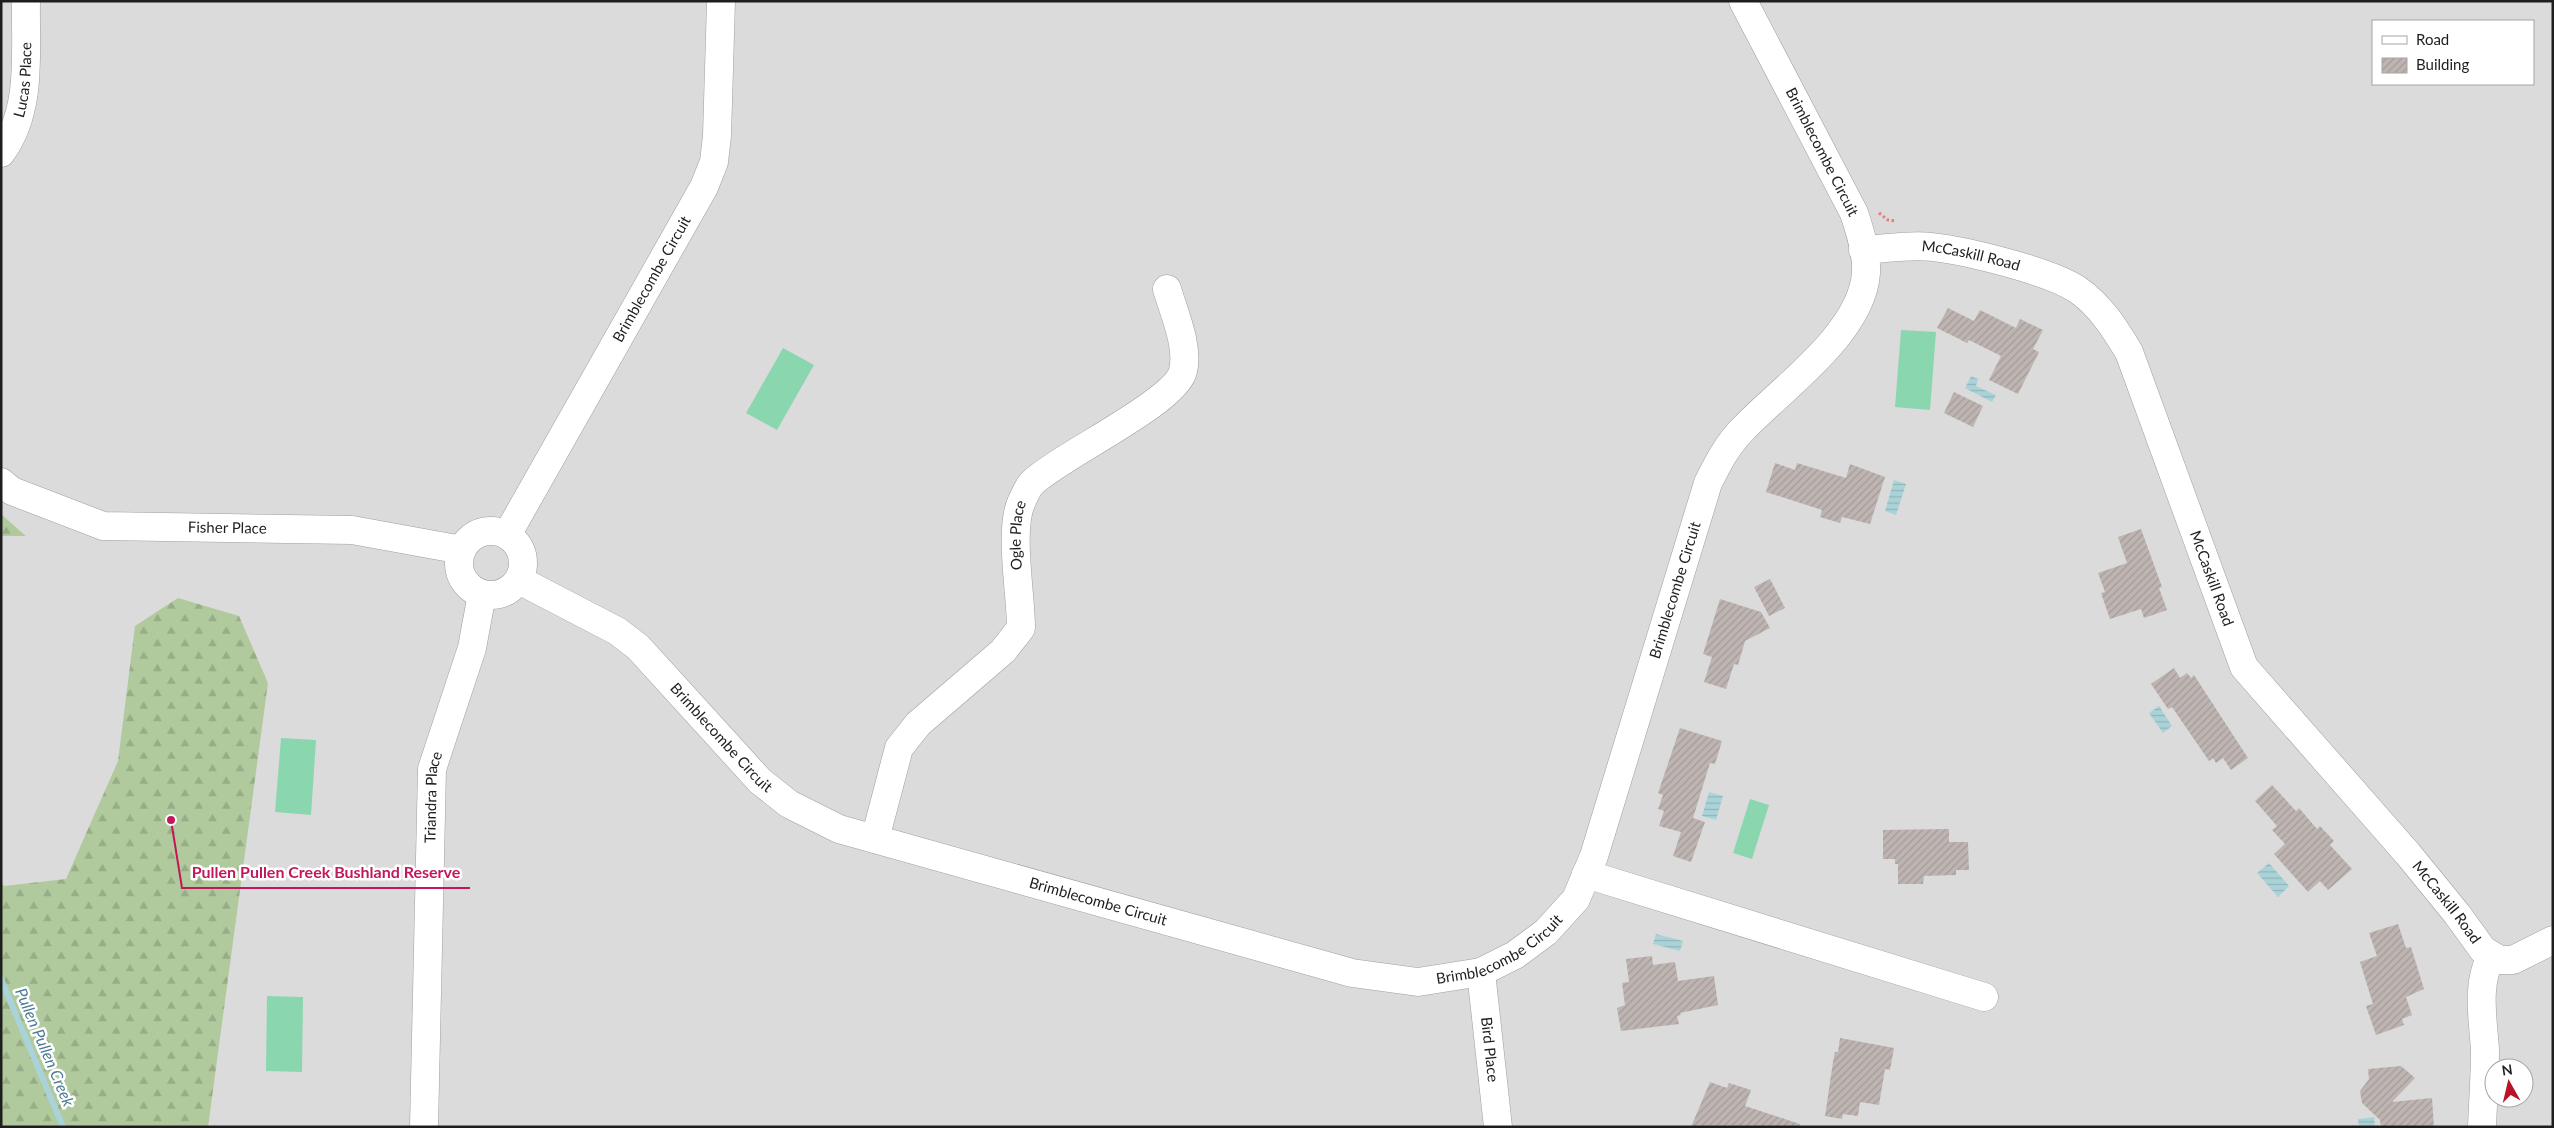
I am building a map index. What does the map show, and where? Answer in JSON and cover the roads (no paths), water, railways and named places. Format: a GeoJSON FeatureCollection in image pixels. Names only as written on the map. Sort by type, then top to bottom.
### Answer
{"type":"FeatureCollection","features":[{"type":"Feature","properties":{"kind":"street","name":"Lucas Place"},"geometry":{"type":"LineString","coordinates":[[1,153],[12,139],[25,100],[26,1]]}},
{"type":"Feature","properties":{"kind":"street","name":"Brimblecombe Circuit"},"geometry":{"type":"LineString","coordinates":[[507,536],[704,187],[714,162],[717,136],[721,1]]}},
{"type":"Feature","properties":{"kind":"street","name":"Brimblecombe Circuit"},"geometry":{"type":"LineString","coordinates":[[519,580],[617,631],[638,647],[760,781],[789,804],[839,829],[1352,973],[1418,982],[1481,972],[1515,956],[1546,932],[1576,898],[1594,856],[1708,483],[1722,455],[1742,430],[1826,350],[1858,300],[1866,273],[1863,250],[1854,213],[1743,1]]}},
{"type":"Feature","properties":{"kind":"street","name":"McCaskill Road"},"geometry":{"type":"LineString","coordinates":[[1863,250],[1931,247],[1983,257],[2044,275],[2078,290],[2109,319],[2129,352],[2244,667],[2408,854],[2457,914],[2483,950],[2500,960],[2513,960],[2553,940]]}},
{"type":"Feature","properties":{"kind":"street","name":"Ogle Place"},"geometry":{"type":"LineString","coordinates":[[875,838],[899,748],[918,724],[1004,651],[1021,628],[1016,526],[1020,505],[1030,485],[1048,470],[1159,399],[1174,387],[1183,371],[1182,346],[1167,289]]}},
{"type":"Feature","properties":{"kind":"street","name":"Fisher Place"},"geometry":{"type":"LineString","coordinates":[[1,482],[12,491],[103,526],[352,530],[462,550]]}},
{"type":"Feature","properties":{"kind":"street"},"geometry":{"type":"LineString","coordinates":[[486,532],[507,536],[521,550],[523,560],[519,580],[507,592],[490,596],[482,594],[465,582],[460,572],[462,550],[468,541],[486,532]]}},
{"type":"Feature","properties":{"kind":"street","name":"Triandra Place"},"geometry":{"type":"LineString","coordinates":[[424,1127],[432,769],[472,648],[482,594]]}},
{"type":"Feature","properties":{"kind":"street"},"geometry":{"type":"LineString","coordinates":[[1586,874],[1984,997]]}},
{"type":"Feature","properties":{"kind":"street"},"geometry":{"type":"LineString","coordinates":[[2482,1127],[2484,1049],[2480,1017],[2484,970],[2491,956]]}},
{"type":"Feature","properties":{"kind":"street","name":"Bird Place"},"geometry":{"type":"LineString","coordinates":[[1481,972],[1498,1127]]}},
{"type":"Feature","properties":{"kind":"water"},"geometry":{"type":"Polygon","coordinates":[[[1971,376],[1978,379],[1976,386],[1996,395],[1992,402],[1965,388],[1971,376]]]}},
{"type":"Feature","properties":{"kind":"water"},"geometry":{"type":"Polygon","coordinates":[[[1894,480],[1906,484],[1896,515],[1885,511],[1894,480]]]}},
{"type":"Feature","properties":{"kind":"water"},"geometry":{"type":"Polygon","coordinates":[[[2159,706],[2172,726],[2163,733],[2149,713],[2159,706]]]}},
{"type":"Feature","properties":{"kind":"water"},"geometry":{"type":"Polygon","coordinates":[[[1709,792],[1723,796],[1716,820],[1702,816],[1709,792]]]}},
{"type":"Feature","properties":{"kind":"water"},"geometry":{"type":"Polygon","coordinates":[[[2269,863],[2289,886],[2278,897],[2257,873],[2269,863]]]}},
{"type":"Feature","properties":{"kind":"water"},"geometry":{"type":"Polygon","coordinates":[[[1656,934],[1683,941],[1680,951],[1653,944],[1656,934]]]}},
{"type":"Feature","properties":{"kind":"water"},"geometry":{"type":"Polygon","coordinates":[[[2374,1117],[2375,1127],[2359,1127],[2358,1119],[2374,1117]]]}},
{"type":"Feature","properties":{"kind":"waterway","name":"Pullen Pullen Creek"},"geometry":{"type":"LineString","coordinates":[[1,979],[63,1127]]}},
{"type":"Feature","properties":{"kind":"place","name":"Pullen Pullen Creek Bushland Reserve"},"geometry":{"type":"Point","coordinates":[171,820]}}]}
